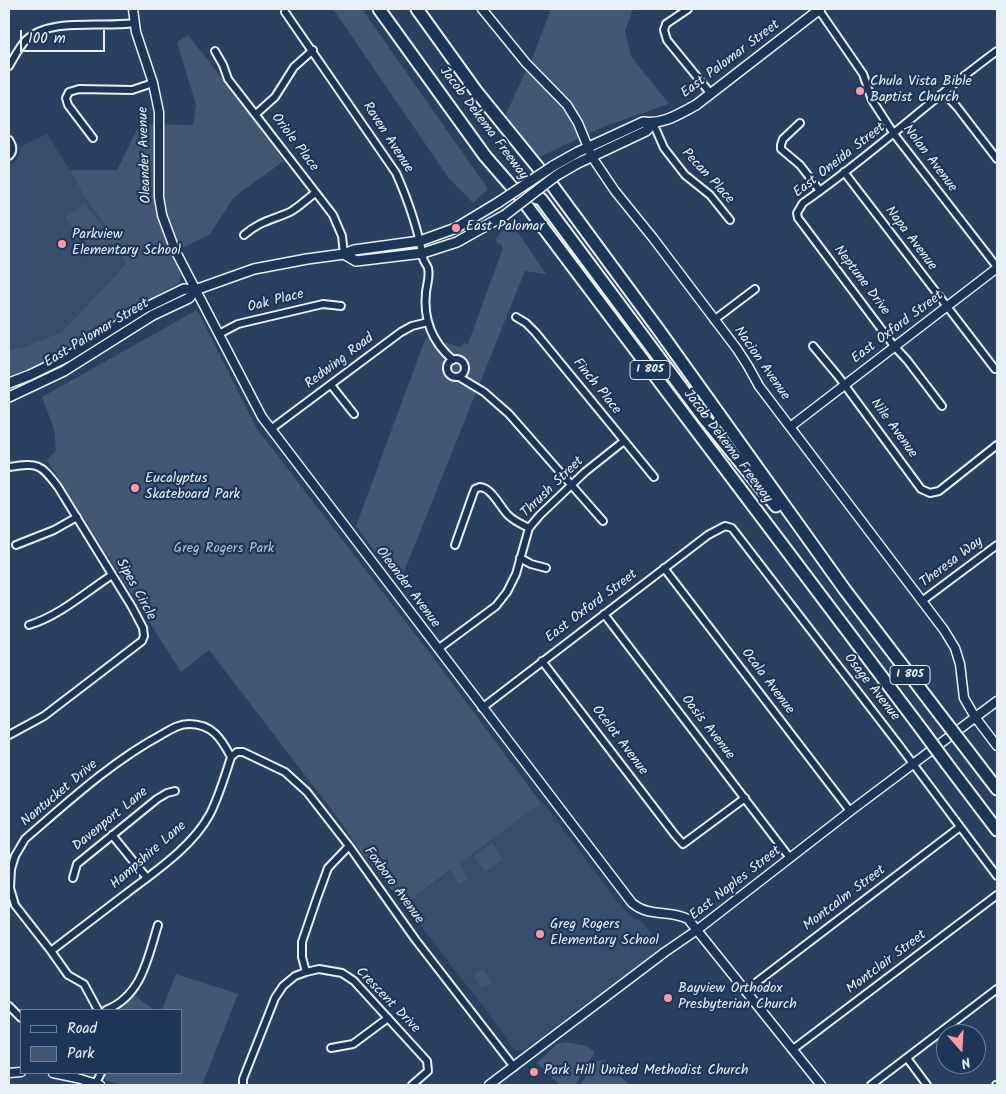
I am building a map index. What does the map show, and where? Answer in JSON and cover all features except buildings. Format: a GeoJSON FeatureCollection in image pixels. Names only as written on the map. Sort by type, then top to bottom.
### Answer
{"type":"FeatureCollection","features":[{"type":"Feature","properties":{"kind":"highway","name":"Jacob Dekema Freeway"},"geometry":{"type":"LineString","coordinates":[[379,9],[485,156],[524,202],[997,830]]}},
{"type":"Feature","properties":{"kind":"highway","name":"Jacob Dekema Freeway"},"geometry":{"type":"LineString","coordinates":[[417,9],[476,91],[549,181],[624,282],[845,590],[997,789]]}},
{"type":"Feature","properties":{"kind":"highway"},"geometry":{"type":"LineString","coordinates":[[530,192],[534,204],[583,263],[704,418],[845,590]]}},
{"type":"Feature","properties":{"kind":"highway"},"geometry":{"type":"LineString","coordinates":[[583,263],[922,730]]}},
{"type":"Feature","properties":{"kind":"main road","name":"East Palomar Street"},"geometry":{"type":"LineString","coordinates":[[344,254],[356,260],[423,253],[457,242],[505,215],[530,192],[552,166],[643,122],[652,123],[676,117],[696,105],[819,9]]}},
{"type":"Feature","properties":{"kind":"main road","name":"East Palomar Street"},"geometry":{"type":"LineString","coordinates":[[9,383],[67,357],[145,308],[184,290],[195,290],[254,269],[344,254],[354,250],[420,241],[456,228],[500,202],[530,192],[592,157],[646,131],[652,123]]}},
{"type":"Feature","properties":{"kind":"main road","name":"East Palomar Street"},"geometry":{"type":"LineString","coordinates":[[9,397],[64,371],[153,315],[189,298],[195,290]]}},
{"type":"Feature","properties":{"kind":"main road"},"geometry":{"type":"LineString","coordinates":[[21,392],[27,383],[28,376]]}},
{"type":"Feature","properties":{"kind":"street","name":"Oleander Avenue"},"geometry":{"type":"LineString","coordinates":[[133,9],[140,48],[153,84],[159,112],[159,197],[162,215],[169,237],[195,290],[262,418],[632,903],[637,908],[649,912],[678,915],[688,919],[821,1085]]}},
{"type":"Feature","properties":{"kind":"street","name":"Nacion Avenue"},"geometry":{"type":"LineString","coordinates":[[482,9],[526,63],[567,105],[578,123],[592,157],[615,191],[714,320],[748,366],[759,386],[944,630],[955,648],[960,664],[964,698],[975,717],[997,746]]}},
{"type":"Feature","properties":{"kind":"street"},"geometry":{"type":"LineString","coordinates":[[688,9],[666,24],[664,33],[667,40],[710,94]]}},
{"type":"Feature","properties":{"kind":"street","name":"Nolan Avenue"},"geometry":{"type":"LineString","coordinates":[[819,9],[863,74],[872,100],[894,134],[997,268]]}},
{"type":"Feature","properties":{"kind":"street","name":"Raven Avenue"},"geometry":{"type":"LineString","coordinates":[[285,12],[396,173],[406,195],[424,260],[428,268],[426,293],[428,322],[442,351],[447,367]]}},
{"type":"Feature","properties":{"kind":"street"},"geometry":{"type":"LineString","coordinates":[[9,66],[24,42],[34,34],[45,29],[57,26],[134,23]]}},
{"type":"Feature","properties":{"kind":"street"},"geometry":{"type":"LineString","coordinates":[[256,114],[275,97],[294,66],[313,50]]}},
{"type":"Feature","properties":{"kind":"street","name":"Oriole Place"},"geometry":{"type":"LineString","coordinates":[[215,51],[228,79],[333,215],[342,236],[344,254]]}},
{"type":"Feature","properties":{"kind":"street","name":"East Oneida Street"},"geometry":{"type":"LineString","coordinates":[[798,218],[798,208],[997,51]]}},
{"type":"Feature","properties":{"kind":"street"},"geometry":{"type":"LineString","coordinates":[[93,138],[68,105],[66,98],[69,92],[79,89],[132,90],[153,84]]}},
{"type":"Feature","properties":{"kind":"street"},"geometry":{"type":"LineString","coordinates":[[944,93],[997,159]]}},
{"type":"Feature","properties":{"kind":"street","name":"Pecan Place"},"geometry":{"type":"LineString","coordinates":[[652,123],[664,148],[684,175],[709,195],[730,220]]}},
{"type":"Feature","properties":{"kind":"street"},"geometry":{"type":"LineString","coordinates":[[800,123],[783,139],[781,149],[800,165],[820,191]]}},
{"type":"Feature","properties":{"kind":"street"},"geometry":{"type":"LineString","coordinates":[[9,140],[12,145],[12,151],[9,156]]}},
{"type":"Feature","properties":{"kind":"street","name":"Napa Avenue"},"geometry":{"type":"LineString","coordinates":[[844,172],[995,368]]}},
{"type":"Feature","properties":{"kind":"street"},"geometry":{"type":"LineString","coordinates":[[244,235],[270,219],[293,210],[315,193]]}},
{"type":"Feature","properties":{"kind":"street","name":"Neptune Drive"},"geometry":{"type":"LineString","coordinates":[[798,218],[894,346],[900,351],[942,406]]}},
{"type":"Feature","properties":{"kind":"street","name":"East Oxford Street"},"geometry":{"type":"LineString","coordinates":[[790,427],[997,268]]}},
{"type":"Feature","properties":{"kind":"street"},"geometry":{"type":"LineString","coordinates":[[714,320],[755,289]]}},
{"type":"Feature","properties":{"kind":"street","name":"Oak Place"},"geometry":{"type":"LineString","coordinates":[[219,334],[238,324],[323,304],[341,306]]}},
{"type":"Feature","properties":{"kind":"street","name":"Finch Place"},"geometry":{"type":"LineString","coordinates":[[516,317],[535,332],[654,477]]}},
{"type":"Feature","properties":{"kind":"street","name":"Redwing Road"},"geometry":{"type":"LineString","coordinates":[[271,429],[401,332],[412,326],[428,322]]}},
{"type":"Feature","properties":{"kind":"street","name":"Nile Avenue"},"geometry":{"type":"LineString","coordinates":[[814,346],[921,489],[930,493],[939,491],[997,445]]}},
{"type":"Feature","properties":{"kind":"street","name":"Raven Avenue"},"geometry":{"type":"LineString","coordinates":[[442,351],[453,360]]}},
{"type":"Feature","properties":{"kind":"street"},"geometry":{"type":"LineString","coordinates":[[480,389],[464,370],[461,361],[453,360],[447,367],[450,375],[459,377],[480,389],[510,414],[603,521]]}},
{"type":"Feature","properties":{"kind":"street"},"geometry":{"type":"LineString","coordinates":[[459,377],[464,370]]}},
{"type":"Feature","properties":{"kind":"street"},"geometry":{"type":"LineString","coordinates":[[331,385],[354,414]]}},
{"type":"Feature","properties":{"kind":"street","name":"Thrush Street"},"geometry":{"type":"LineString","coordinates":[[438,649],[496,606],[507,592],[516,574],[529,528],[572,485],[624,441]]}},
{"type":"Feature","properties":{"kind":"street","name":"Sipes Circle"},"geometry":{"type":"LineString","coordinates":[[9,467],[42,467],[58,487],[143,628],[144,636],[142,641],[44,716],[9,735]]}},
{"type":"Feature","properties":{"kind":"street"},"geometry":{"type":"LineString","coordinates":[[455,545],[472,494],[480,487],[489,490],[516,522],[529,528]]}},
{"type":"Feature","properties":{"kind":"street"},"geometry":{"type":"LineString","coordinates":[[16,545],[54,530],[77,518]]}},
{"type":"Feature","properties":{"kind":"street","name":"Osage Avenue"},"geometry":{"type":"LineString","coordinates":[[718,528],[725,526],[732,528],[997,876]]}},
{"type":"Feature","properties":{"kind":"street","name":"East Oxford Street"},"geometry":{"type":"LineString","coordinates":[[482,708],[718,528]]}},
{"type":"Feature","properties":{"kind":"street","name":"Theresa Way"},"geometry":{"type":"LineString","coordinates":[[922,602],[997,544]]}},
{"type":"Feature","properties":{"kind":"street"},"geometry":{"type":"LineString","coordinates":[[520,558],[530,564],[546,568]]}},
{"type":"Feature","properties":{"kind":"street","name":"Ocala Avenue"},"geometry":{"type":"LineString","coordinates":[[664,568],[850,811]]}},
{"type":"Feature","properties":{"kind":"street"},"geometry":{"type":"LineString","coordinates":[[29,625],[40,622],[55,613],[112,575]]}},
{"type":"Feature","properties":{"kind":"street","name":"Oasis Avenue"},"geometry":{"type":"LineString","coordinates":[[604,614],[790,858]]}},
{"type":"Feature","properties":{"kind":"street","name":"Ocelot Avenue"},"geometry":{"type":"LineString","coordinates":[[542,661],[683,844],[745,798]]}},
{"type":"Feature","properties":{"kind":"street","name":"East Naples Street"},"geometry":{"type":"LineString","coordinates":[[489,1085],[697,930],[850,811],[997,701]]}},
{"type":"Feature","properties":{"kind":"street","name":"Nantucket Drive"},"geometry":{"type":"LineString","coordinates":[[97,1009],[84,984],[68,975],[16,905],[11,894],[10,875],[12,862],[18,850],[26,840],[110,768],[145,744],[179,725],[196,724],[211,730],[223,740],[231,756]]}},
{"type":"Feature","properties":{"kind":"street","name":"Foxboro Avenue"},"geometry":{"type":"LineString","coordinates":[[231,756],[237,752],[243,752],[285,772],[307,792],[349,846],[415,938],[514,1067]]}},
{"type":"Feature","properties":{"kind":"street","name":"Hampshire Lane"},"geometry":{"type":"LineString","coordinates":[[51,951],[147,878],[186,845],[210,814],[225,777],[231,756]]}},
{"type":"Feature","properties":{"kind":"street","name":"Davenport Lane"},"geometry":{"type":"LineString","coordinates":[[73,878],[77,864],[157,798],[175,791]]}},
{"type":"Feature","properties":{"kind":"street","name":"Montcalm Street"},"geometry":{"type":"LineString","coordinates":[[745,991],[960,827]]}},
{"type":"Feature","properties":{"kind":"street"},"geometry":{"type":"LineString","coordinates":[[112,835],[147,878]]}},
{"type":"Feature","properties":{"kind":"street"},"geometry":{"type":"LineString","coordinates":[[306,972],[302,957],[302,942],[317,898],[328,868],[349,846]]}},
{"type":"Feature","properties":{"kind":"street","name":"Montclair Street"},"geometry":{"type":"LineString","coordinates":[[792,1050],[997,895]]}},
{"type":"Feature","properties":{"kind":"street"},"geometry":{"type":"LineString","coordinates":[[108,1009],[126,998],[134,990],[158,925]]}},
{"type":"Feature","properties":{"kind":"street","name":"Crescent Drive"},"geometry":{"type":"LineString","coordinates":[[242,1085],[275,998],[284,986],[296,976],[319,969],[342,973],[354,981],[427,1061],[428,1071],[412,1085]]}},
{"type":"Feature","properties":{"kind":"street"},"geometry":{"type":"LineString","coordinates":[[871,1085],[997,989]]}},
{"type":"Feature","properties":{"kind":"street"},"geometry":{"type":"LineString","coordinates":[[9,1008],[20,1017]]}},
{"type":"Feature","properties":{"kind":"street"},"geometry":{"type":"LineString","coordinates":[[331,1048],[353,1044],[388,1018]]}},
{"type":"Feature","properties":{"kind":"street"},"geometry":{"type":"LineString","coordinates":[[907,1058],[927,1085]]}},
{"type":"Feature","properties":{"kind":"street"},"geometry":{"type":"LineString","coordinates":[[57,1074],[97,1085]]}},
{"type":"Feature","properties":{"kind":"shaded area","name":"Parkview Elementary School"},"geometry":{"type":"Polygon","coordinates":[[[47,134],[84,196],[104,224],[126,264],[62,332],[26,346],[9,350],[9,167],[17,160],[21,146],[47,134]]]}},
{"type":"Feature","properties":{"kind":"shaded area","name":"Greg Rogers Elementary School"},"geometry":{"type":"Polygon","coordinates":[[[541,803],[545,805],[620,905],[630,915],[642,922],[662,947],[523,1051],[515,1050],[404,905],[541,803]]]}},
{"type":"Feature","properties":{"kind":"green space"},"geometry":{"type":"Polygon","coordinates":[[[333,9],[362,9],[488,189],[473,203],[448,177],[333,9]]]}},
{"type":"Feature","properties":{"kind":"green space"},"geometry":{"type":"Polygon","coordinates":[[[551,9],[633,9],[625,31],[631,56],[669,104],[605,126],[539,157],[505,116],[533,56],[551,9]]]}},
{"type":"Feature","properties":{"kind":"green space"},"geometry":{"type":"Polygon","coordinates":[[[188,35],[284,161],[234,197],[210,234],[182,248],[180,282],[39,364],[9,377],[9,350],[26,346],[62,332],[126,264],[115,244],[96,258],[65,218],[84,203],[112,238],[84,196],[70,170],[117,170],[140,124],[193,125],[196,105],[177,42],[188,35]]]}},
{"type":"Feature","properties":{"kind":"green space"},"geometry":{"type":"Polygon","coordinates":[[[511,222],[546,274],[525,271],[399,584],[356,526],[426,337],[461,347],[463,343],[468,344],[503,248],[495,239],[511,222]]]}},
{"type":"Feature","properties":{"kind":"green space","name":"Greg Rogers Park"},"geometry":{"type":"Polygon","coordinates":[[[197,310],[257,429],[432,656],[541,803],[459,864],[468,878],[460,884],[450,870],[404,905],[363,855],[340,821],[209,650],[181,672],[47,460],[56,451],[54,429],[42,397],[197,310]]]}},
{"type":"Feature","properties":{"kind":"green space"},"geometry":{"type":"Polygon","coordinates":[[[492,843],[503,859],[485,872],[474,856],[492,843]]]}},
{"type":"Feature","properties":{"kind":"green space"},"geometry":{"type":"Polygon","coordinates":[[[482,968],[492,982],[482,988],[474,976],[482,968]]]}},
{"type":"Feature","properties":{"kind":"green space"},"geometry":{"type":"Polygon","coordinates":[[[176,974],[238,994],[202,1085],[122,1085],[105,1080],[105,1074],[182,1074],[182,1009],[162,1009],[176,974]]]}},
{"type":"Feature","properties":{"kind":"green space"},"geometry":{"type":"Polygon","coordinates":[[[134,995],[153,1009],[116,1009],[134,995]]]}},
{"type":"Feature","properties":{"kind":"green space"},"geometry":{"type":"Polygon","coordinates":[[[565,1042],[586,1046],[595,1052],[575,1085],[560,1085],[537,1063],[557,1044],[565,1042]]]}},
{"type":"Feature","properties":{"kind":"green space"},"geometry":{"type":"Polygon","coordinates":[[[604,1060],[629,1085],[580,1085],[596,1061],[604,1060]]]}},
{"type":"Feature","properties":{"kind":"place","name":"Chula Vista Bible Baptist Church"},"geometry":{"type":"Point","coordinates":[860,91]}},
{"type":"Feature","properties":{"kind":"place","name":"East Palomar"},"geometry":{"type":"Point","coordinates":[456,228]}},
{"type":"Feature","properties":{"kind":"place","name":"Parkview Elementary School"},"geometry":{"type":"Point","coordinates":[62,244]}},
{"type":"Feature","properties":{"kind":"place","name":"Eucalyptus Skateboard Park"},"geometry":{"type":"Point","coordinates":[135,488]}},
{"type":"Feature","properties":{"kind":"place","name":"Greg Rogers Elementary School"},"geometry":{"type":"Point","coordinates":[540,934]}},
{"type":"Feature","properties":{"kind":"place","name":"Bayview Orthodox Presbyterian Church"},"geometry":{"type":"Point","coordinates":[668,998]}},
{"type":"Feature","properties":{"kind":"place","name":"Park Hill United Methodist Church"},"geometry":{"type":"Point","coordinates":[534,1072]}}]}
